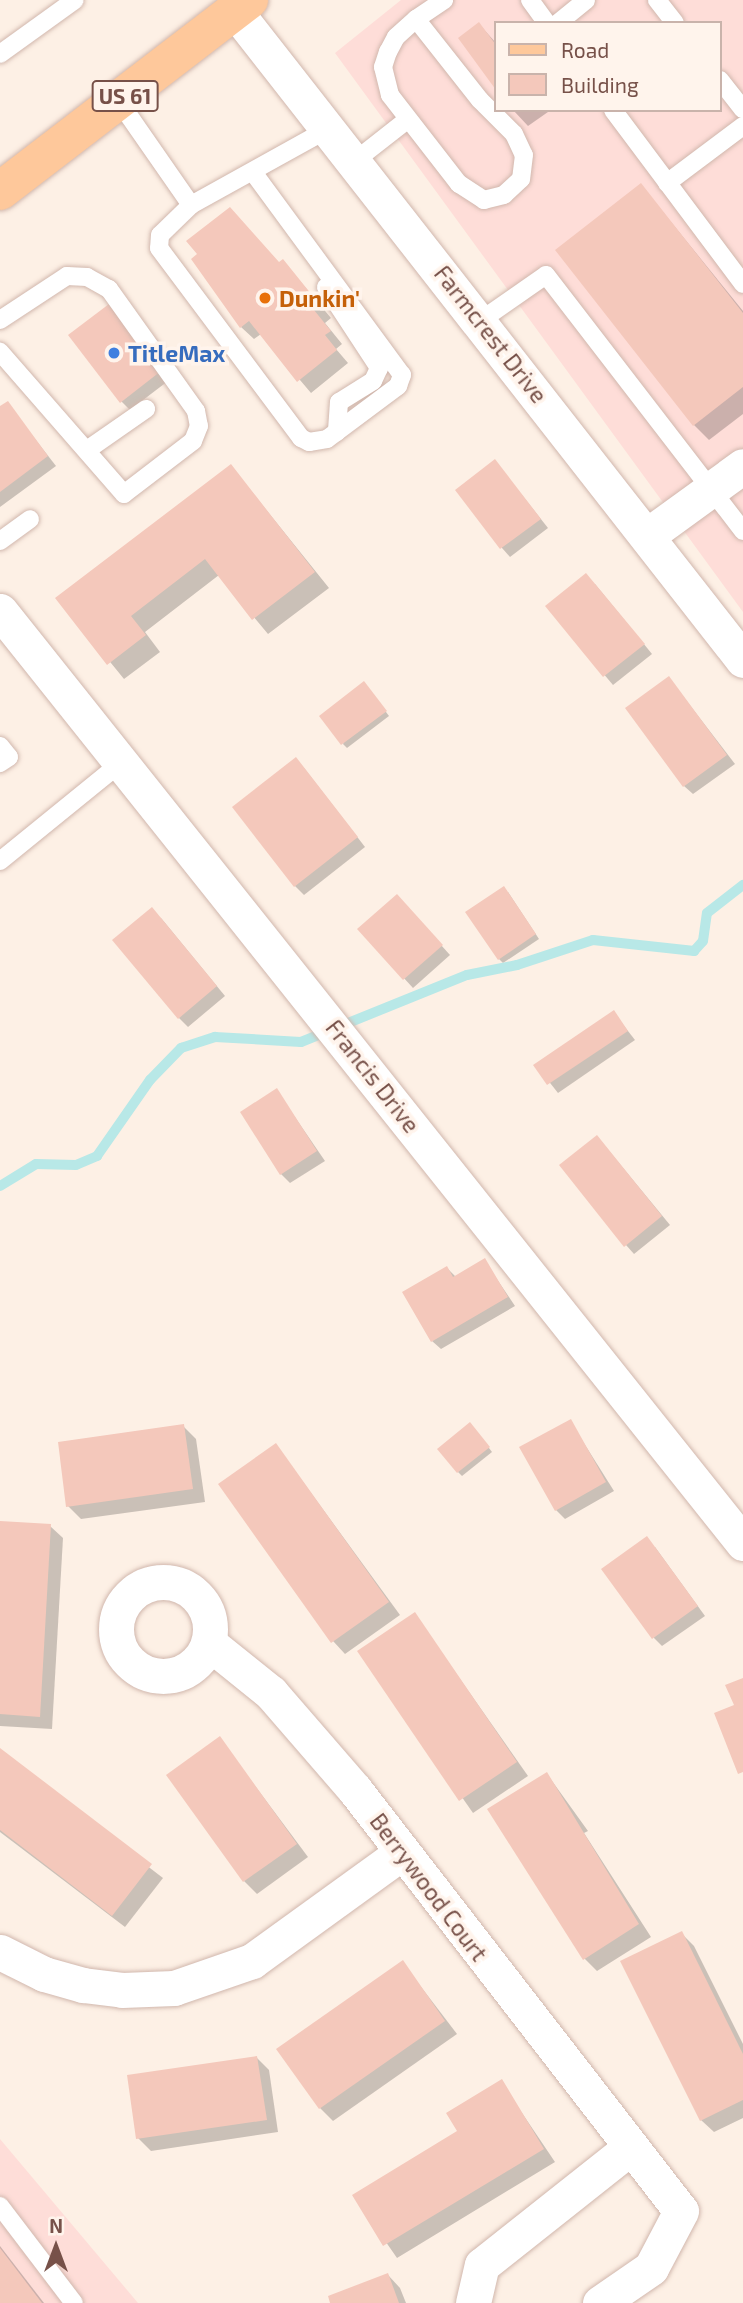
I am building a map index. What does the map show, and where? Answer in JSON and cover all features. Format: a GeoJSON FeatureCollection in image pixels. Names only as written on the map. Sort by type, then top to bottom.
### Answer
{"type":"FeatureCollection","features":[{"type":"Feature","properties":{"kind":"main road","name":"US 61"},"geometry":{"type":"LineString","coordinates":[[0,191],[242,5]]}},
{"type":"Feature","properties":{"kind":"street","name":"Farmcrest Drive"},"geometry":{"type":"LineString","coordinates":[[242,5],[330,128],[743,660]]}},
{"type":"Feature","properties":{"kind":"street"},"geometry":{"type":"LineString","coordinates":[[648,535],[743,466]]}},
{"type":"Feature","properties":{"kind":"street","name":"Francis Drive"},"geometry":{"type":"LineString","coordinates":[[0,611],[123,761],[743,1543]]}},
{"type":"Feature","properties":{"kind":"street","name":"Berrywood Court"},"geometry":{"type":"LineString","coordinates":[[209,1643],[271,1693],[355,1790],[401,1853],[681,2211],[651,2269],[600,2303]]}},
{"type":"Feature","properties":{"kind":"street"},"geometry":{"type":"LineString","coordinates":[[0,1952],[44,1974],[83,1986],[122,1990],[174,1988],[251,1961],[401,1853]]}},
{"type":"Feature","properties":{"kind":"street"},"geometry":{"type":"LineString","coordinates":[[473,2303],[482,2265],[631,2147]]}},
{"type":"Feature","properties":{"kind":"lane"},"geometry":{"type":"LineString","coordinates":[[0,54],[75,0]]}},
{"type":"Feature","properties":{"kind":"lane"},"geometry":{"type":"LineString","coordinates":[[416,19],[480,100],[514,134],[524,155],[521,179],[504,195],[484,201],[459,184],[390,95],[383,67],[396,37],[416,19],[444,0]]}},
{"type":"Feature","properties":{"kind":"lane"},"geometry":{"type":"LineString","coordinates":[[530,0],[546,21]]}},
{"type":"Feature","properties":{"kind":"lane"},"geometry":{"type":"LineString","coordinates":[[560,21],[586,0]]}},
{"type":"Feature","properties":{"kind":"lane"},"geometry":{"type":"LineString","coordinates":[[657,0],[673,21]]}},
{"type":"Feature","properties":{"kind":"lane"},"geometry":{"type":"LineString","coordinates":[[722,83],[743,109]]}},
{"type":"Feature","properties":{"kind":"lane"},"geometry":{"type":"LineString","coordinates":[[118,100],[191,205]]}},
{"type":"Feature","properties":{"kind":"lane"},"geometry":{"type":"LineString","coordinates":[[614,112],[743,284]]}},
{"type":"Feature","properties":{"kind":"lane"},"geometry":{"type":"LineString","coordinates":[[356,160],[407,120]]}},
{"type":"Feature","properties":{"kind":"lane"},"geometry":{"type":"LineString","coordinates":[[667,183],[743,126]]}},
{"type":"Feature","properties":{"kind":"lane"},"geometry":{"type":"LineString","coordinates":[[253,172],[296,225],[402,375],[398,386],[337,432],[318,442],[301,438],[163,256],[160,235],[191,205],[330,128]]}},
{"type":"Feature","properties":{"kind":"lane"},"geometry":{"type":"LineString","coordinates":[[296,225],[304,255],[379,368],[373,381],[339,402],[337,432]]}},
{"type":"Feature","properties":{"kind":"lane"},"geometry":{"type":"LineString","coordinates":[[480,321],[546,275],[743,531]]}},
{"type":"Feature","properties":{"kind":"lane"},"geometry":{"type":"LineString","coordinates":[[0,320],[46,287],[67,276],[87,277],[109,289],[196,411],[199,426],[193,441],[124,494],[0,352]]}},
{"type":"Feature","properties":{"kind":"lane"},"geometry":{"type":"LineString","coordinates":[[87,450],[146,409]]}},
{"type":"Feature","properties":{"kind":"lane"},"geometry":{"type":"LineString","coordinates":[[0,541],[30,519]]}},
{"type":"Feature","properties":{"kind":"lane"},"geometry":{"type":"LineString","coordinates":[[0,746],[9,757],[0,764]]}},
{"type":"Feature","properties":{"kind":"lane"},"geometry":{"type":"LineString","coordinates":[[0,861],[123,761]]}},
{"type":"Feature","properties":{"kind":"lane"},"geometry":{"type":"LineString","coordinates":[[0,2206],[74,2303]]}},
{"type":"Feature","properties":{"kind":"shaded area"},"geometry":{"type":"Polygon","coordinates":[[[401,0],[743,0],[743,612],[335,53],[401,0]]]}},
{"type":"Feature","properties":{"kind":"shaded area"},"geometry":{"type":"Polygon","coordinates":[[[0,2139],[138,2303],[0,2303],[0,2139]]]}},
{"type":"Feature","properties":{"kind":"building"},"geometry":{"type":"Polygon","coordinates":[[[479,22],[494,42],[494,87],[458,38],[479,22]]]}},
{"type":"Feature","properties":{"kind":"building"},"geometry":{"type":"Polygon","coordinates":[[[641,183],[743,313],[743,387],[693,426],[555,250],[641,183]]]}},
{"type":"Feature","properties":{"kind":"building","name":"Dunkin'"},"geometry":{"type":"Polygon","coordinates":[[[230,207],[279,262],[283,259],[320,305],[314,310],[331,331],[325,335],[337,350],[297,382],[249,321],[240,328],[191,259],[197,254],[186,241],[230,207]]]}},
{"type":"Feature","properties":{"kind":"building","name":"TitleMax"},"geometry":{"type":"Polygon","coordinates":[[[109,304],[161,371],[120,403],[68,335],[109,304]]]}},
{"type":"Feature","properties":{"kind":"building"},"geometry":{"type":"Polygon","coordinates":[[[8,401],[48,456],[0,492],[0,406],[8,401]]]}},
{"type":"Feature","properties":{"kind":"building"},"geometry":{"type":"Polygon","coordinates":[[[495,459],[541,519],[500,549],[455,490],[495,459]]]}},
{"type":"Feature","properties":{"kind":"building"},"geometry":{"type":"Polygon","coordinates":[[[231,464],[315,572],[252,620],[205,559],[131,616],[146,635],[107,665],[55,598],[231,464]]]}},
{"type":"Feature","properties":{"kind":"building"},"geometry":{"type":"Polygon","coordinates":[[[586,573],[645,644],[603,677],[545,606],[586,573]]]}},
{"type":"Feature","properties":{"kind":"building"},"geometry":{"type":"Polygon","coordinates":[[[669,676],[727,755],[683,787],[625,708],[669,676]]]}},
{"type":"Feature","properties":{"kind":"building"},"geometry":{"type":"Polygon","coordinates":[[[364,681],[387,711],[341,745],[319,716],[364,681]]]}},
{"type":"Feature","properties":{"kind":"building"},"geometry":{"type":"Polygon","coordinates":[[[296,757],[358,837],[294,887],[232,807],[296,757]]]}},
{"type":"Feature","properties":{"kind":"building"},"geometry":{"type":"Polygon","coordinates":[[[504,886],[536,934],[498,960],[465,912],[504,886]]]}},
{"type":"Feature","properties":{"kind":"building"},"geometry":{"type":"Polygon","coordinates":[[[397,894],[443,945],[403,980],[357,929],[397,894]]]}},
{"type":"Feature","properties":{"kind":"building"},"geometry":{"type":"Polygon","coordinates":[[[152,907],[217,986],[178,1019],[112,940],[152,907]]]}},
{"type":"Feature","properties":{"kind":"building"},"geometry":{"type":"Polygon","coordinates":[[[614,1010],[628,1031],[547,1085],[533,1065],[614,1010]]]}},
{"type":"Feature","properties":{"kind":"building"},"geometry":{"type":"Polygon","coordinates":[[[277,1088],[317,1151],[280,1175],[240,1112],[277,1088]]]}},
{"type":"Feature","properties":{"kind":"building"},"geometry":{"type":"Polygon","coordinates":[[[597,1135],[662,1216],[624,1247],[559,1165],[597,1135]]]}},
{"type":"Feature","properties":{"kind":"building"},"geometry":{"type":"Polygon","coordinates":[[[485,1258],[508,1297],[431,1342],[402,1292],[447,1266],[453,1277],[485,1258]]]}},
{"type":"Feature","properties":{"kind":"building"},"geometry":{"type":"Polygon","coordinates":[[[571,1419],[606,1482],[555,1511],[519,1447],[571,1419]]]}},
{"type":"Feature","properties":{"kind":"building"},"geometry":{"type":"Polygon","coordinates":[[[470,1422],[490,1447],[457,1473],[437,1449],[470,1422]]]}},
{"type":"Feature","properties":{"kind":"building"},"geometry":{"type":"Polygon","coordinates":[[[184,1424],[193,1489],[66,1507],[58,1442],[184,1424]]]}},
{"type":"Feature","properties":{"kind":"building"},"geometry":{"type":"Polygon","coordinates":[[[276,1443],[389,1602],[331,1643],[218,1484],[276,1443]]]}},
{"type":"Feature","properties":{"kind":"building"},"geometry":{"type":"Polygon","coordinates":[[[0,1521],[51,1524],[40,1717],[0,1714],[0,1521]]]}},
{"type":"Feature","properties":{"kind":"building"},"geometry":{"type":"Polygon","coordinates":[[[647,1536],[698,1606],[652,1639],[601,1569],[647,1536]]]}},
{"type":"Feature","properties":{"kind":"building"},"geometry":{"type":"Polygon","coordinates":[[[415,1612],[517,1762],[459,1801],[357,1651],[415,1612]]]}},
{"type":"Feature","properties":{"kind":"building"},"geometry":{"type":"Polygon","coordinates":[[[743,1678],[743,1772],[738,1774],[714,1713],[734,1705],[725,1685],[743,1678]]]}},
{"type":"Feature","properties":{"kind":"building"},"geometry":{"type":"Polygon","coordinates":[[[220,1736],[297,1844],[243,1882],[166,1775],[220,1736]]]}},
{"type":"Feature","properties":{"kind":"building"},"geometry":{"type":"Polygon","coordinates":[[[0,1748],[152,1864],[112,1916],[0,1830],[0,1748]]]}},
{"type":"Feature","properties":{"kind":"building"},"geometry":{"type":"Polygon","coordinates":[[[547,1772],[639,1924],[583,1960],[487,1809],[547,1772]]]}},
{"type":"Feature","properties":{"kind":"building"},"geometry":{"type":"Polygon","coordinates":[[[682,1931],[743,2054],[743,2100],[700,2121],[620,1961],[682,1931]]]}},
{"type":"Feature","properties":{"kind":"building"},"geometry":{"type":"Polygon","coordinates":[[[403,1960],[445,2021],[319,2109],[276,2049],[403,1960]]]}},
{"type":"Feature","properties":{"kind":"building"},"geometry":{"type":"Polygon","coordinates":[[[257,2056],[267,2120],[136,2139],[127,2075],[257,2056]]]}},
{"type":"Feature","properties":{"kind":"building"},"geometry":{"type":"Polygon","coordinates":[[[502,2079],[544,2149],[383,2246],[352,2195],[457,2131],[446,2113],[502,2079]]]}},
{"type":"Feature","properties":{"kind":"building"},"geometry":{"type":"Polygon","coordinates":[[[0,2248],[42,2303],[0,2303],[0,2248]]]}},
{"type":"Feature","properties":{"kind":"building"},"geometry":{"type":"Polygon","coordinates":[[[388,2273],[399,2303],[330,2303],[328,2296],[388,2273]]]}},
{"type":"Feature","properties":{"kind":"waterway"},"geometry":{"type":"LineString","coordinates":[[0,1186],[36,1164],[76,1165],[97,1156],[150,1080],[181,1048],[215,1037],[301,1042],[467,975],[517,965],[593,940],[694,951],[703,941],[707,913],[743,885]]}},
{"type":"Feature","properties":{"kind":"place","name":"Dunkin'"},"geometry":{"type":"Point","coordinates":[265,298]}},
{"type":"Feature","properties":{"kind":"place","name":"TitleMax"},"geometry":{"type":"Point","coordinates":[114,353]}}]}
